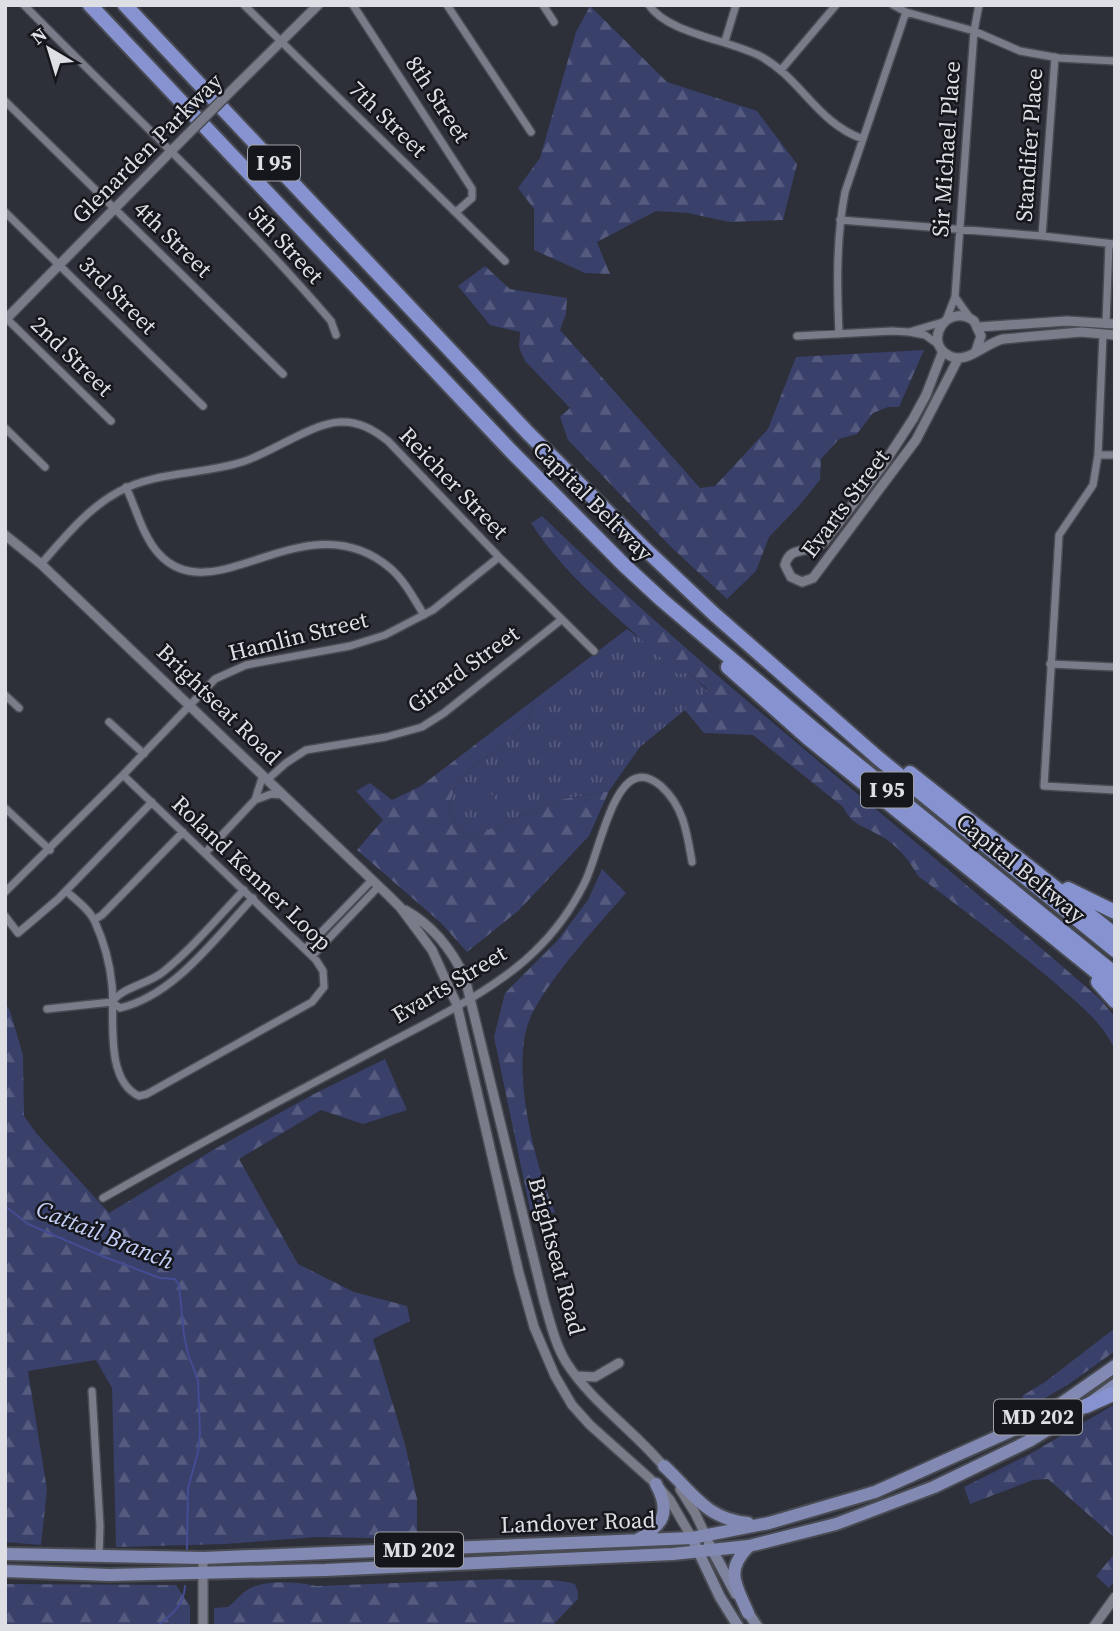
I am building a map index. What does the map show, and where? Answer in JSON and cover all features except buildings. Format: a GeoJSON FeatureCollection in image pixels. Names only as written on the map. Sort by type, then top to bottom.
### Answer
{"type":"FeatureCollection","features":[{"type":"Feature","properties":{"kind":"highway","name":"Capital Beltway"},"geometry":{"type":"LineString","coordinates":[[90,5],[571,514],[663,601],[835,747],[1115,974]]}},
{"type":"Feature","properties":{"kind":"highway","name":"Capital Beltway"},"geometry":{"type":"LineString","coordinates":[[125,5],[589,495],[714,614],[878,758],[1115,950]]}},
{"type":"Feature","properties":{"kind":"highway"},"geometry":{"type":"LineString","coordinates":[[663,601],[748,687],[1115,987]]}},
{"type":"Feature","properties":{"kind":"highway"},"geometry":{"type":"LineString","coordinates":[[819,705],[954,805],[1115,935]]}},
{"type":"Feature","properties":{"kind":"highway"},"geometry":{"type":"LineString","coordinates":[[1025,863],[1082,897],[1115,912]]}},
{"type":"Feature","properties":{"kind":"highway"},"geometry":{"type":"LineString","coordinates":[[1055,939],[1115,1001]]}},
{"type":"Feature","properties":{"kind":"highway"},"geometry":{"type":"LineString","coordinates":[[1086,1406],[1115,1393]]}},
{"type":"Feature","properties":{"kind":"main road","name":"Landover Road"},"geometry":{"type":"LineString","coordinates":[[5,1554],[203,1558],[706,1536],[769,1523],[875,1492],[988,1443],[1062,1403],[1115,1366]]}},
{"type":"Feature","properties":{"kind":"main road","name":"Landover Road"},"geometry":{"type":"LineString","coordinates":[[5,1571],[109,1575],[203,1574],[529,1561],[698,1552],[749,1546],[836,1524],[934,1487],[1002,1455],[1086,1406],[1115,1385]]}},
{"type":"Feature","properties":{"kind":"main road"},"geometry":{"type":"LineString","coordinates":[[664,1466],[714,1515],[735,1522],[769,1523]]}},
{"type":"Feature","properties":{"kind":"main road"},"geometry":{"type":"LineString","coordinates":[[636,1541],[658,1526],[664,1513],[662,1496],[656,1485]]}},
{"type":"Feature","properties":{"kind":"main road","name":"Brightseat Road"},"geometry":{"type":"LineString","coordinates":[[706,1536],[724,1575],[757,1626]]}},
{"type":"Feature","properties":{"kind":"main road","name":"Brightseat Road"},"geometry":{"type":"LineString","coordinates":[[692,1538],[720,1597],[738,1626]]}},
{"type":"Feature","properties":{"kind":"main road"},"geometry":{"type":"LineString","coordinates":[[748,1613],[733,1573],[736,1561],[749,1546]]}},
{"type":"Feature","properties":{"kind":"street","name":"5th Street"},"geometry":{"type":"LineString","coordinates":[[24,5],[172,151],[328,317],[334,325],[336,335]]}},
{"type":"Feature","properties":{"kind":"street","name":"7th Street"},"geometry":{"type":"LineString","coordinates":[[244,5],[505,261]]}},
{"type":"Feature","properties":{"kind":"street","name":"Glenarden Parkway"},"geometry":{"type":"LineString","coordinates":[[6,319],[318,5]]}},
{"type":"Feature","properties":{"kind":"street","name":"8th Street"},"geometry":{"type":"LineString","coordinates":[[353,5],[472,189],[472,198],[456,212]]}},
{"type":"Feature","properties":{"kind":"street"},"geometry":{"type":"LineString","coordinates":[[447,5],[531,132]]}},
{"type":"Feature","properties":{"kind":"street"},"geometry":{"type":"LineString","coordinates":[[543,5],[554,22]]}},
{"type":"Feature","properties":{"kind":"street"},"geometry":{"type":"LineString","coordinates":[[649,5],[655,14],[679,28],[725,41],[760,56],[782,70],[836,127],[863,139]]}},
{"type":"Feature","properties":{"kind":"street"},"geometry":{"type":"LineString","coordinates":[[725,41],[736,5]]}},
{"type":"Feature","properties":{"kind":"street"},"geometry":{"type":"LineString","coordinates":[[782,70],[836,5]]}},
{"type":"Feature","properties":{"kind":"street"},"geometry":{"type":"LineString","coordinates":[[893,5],[906,12],[974,31],[1020,51],[1055,57],[1115,61]]}},
{"type":"Feature","properties":{"kind":"street","name":"Sir Michael Place"},"geometry":{"type":"LineString","coordinates":[[945,321],[955,297],[974,31],[979,5]]}},
{"type":"Feature","properties":{"kind":"street"},"geometry":{"type":"LineString","coordinates":[[839,334],[837,277],[840,220],[845,192],[906,12]]}},
{"type":"Feature","properties":{"kind":"street","name":"Standifer Place"},"geometry":{"type":"LineString","coordinates":[[1042,236],[1055,57]]}},
{"type":"Feature","properties":{"kind":"street","name":"4th Street"},"geometry":{"type":"LineString","coordinates":[[5,101],[283,374]]}},
{"type":"Feature","properties":{"kind":"street","name":"3rd Street"},"geometry":{"type":"LineString","coordinates":[[5,212],[203,406]]}},
{"type":"Feature","properties":{"kind":"street"},"geometry":{"type":"LineString","coordinates":[[840,220],[1112,244],[1110,323],[1067,321],[979,327]]}},
{"type":"Feature","properties":{"kind":"street"},"geometry":{"type":"LineString","coordinates":[[955,297],[979,327],[981,342],[976,351]]}},
{"type":"Feature","properties":{"kind":"street"},"geometry":{"type":"LineString","coordinates":[[909,332],[960,315],[970,318]]}},
{"type":"Feature","properties":{"kind":"street","name":"2nd Street"},"geometry":{"type":"LineString","coordinates":[[6,319],[111,421]]}},
{"type":"Feature","properties":{"kind":"street"},"geometry":{"type":"LineString","coordinates":[[941,348],[938,334],[945,321]]}},
{"type":"Feature","properties":{"kind":"street"},"geometry":{"type":"LineString","coordinates":[[797,336],[909,332],[925,335],[958,359],[965,358],[990,342],[1003,339],[1081,332],[1115,335]]}},
{"type":"Feature","properties":{"kind":"street"},"geometry":{"type":"LineString","coordinates":[[1103,334],[1098,455],[1093,485],[1059,535],[1044,786],[1115,790]]}},
{"type":"Feature","properties":{"kind":"street","name":"Evarts Street"},"geometry":{"type":"LineString","coordinates":[[941,348],[926,395],[883,465],[824,542],[814,549],[798,549],[787,558],[785,565],[790,577],[802,582],[813,578],[916,440],[958,359]]}},
{"type":"Feature","properties":{"kind":"street","name":"Reicher Street"},"geometry":{"type":"LineString","coordinates":[[41,564],[94,508],[126,487],[227,467],[323,426],[337,422],[353,422],[366,426],[388,441],[594,651]]}},
{"type":"Feature","properties":{"kind":"street"},"geometry":{"type":"LineString","coordinates":[[5,428],[45,467]]}},
{"type":"Feature","properties":{"kind":"street"},"geometry":{"type":"LineString","coordinates":[[1098,455],[1115,455]]}},
{"type":"Feature","properties":{"kind":"street"},"geometry":{"type":"LineString","coordinates":[[126,487],[154,547],[165,560],[180,569],[197,574],[214,572],[303,546],[342,546],[361,551],[390,568],[406,586],[424,615]]}},
{"type":"Feature","properties":{"kind":"street","name":"Brightseat Road"},"geometry":{"type":"LineString","coordinates":[[5,535],[41,564],[400,907],[432,950],[457,1005],[519,1273],[541,1345],[572,1405],[605,1441],[656,1485],[677,1510],[692,1538]]}},
{"type":"Feature","properties":{"kind":"street","name":"Hamlin Street"},"geometry":{"type":"LineString","coordinates":[[5,892],[50,850],[215,679],[235,668],[360,644],[384,635],[424,615],[499,557]]}},
{"type":"Feature","properties":{"kind":"street","name":"Girard Street"},"geometry":{"type":"LineString","coordinates":[[265,777],[306,750],[386,737],[422,727],[444,713],[561,620]]}},
{"type":"Feature","properties":{"kind":"street"},"geometry":{"type":"LineString","coordinates":[[1050,664],[1115,667]]}},
{"type":"Feature","properties":{"kind":"street"},"geometry":{"type":"LineString","coordinates":[[5,695],[19,708]]}},
{"type":"Feature","properties":{"kind":"street"},"geometry":{"type":"LineString","coordinates":[[109,722],[144,754]]}},
{"type":"Feature","properties":{"kind":"street","name":"Roland Kenner Loop"},"geometry":{"type":"LineString","coordinates":[[66,891],[94,920],[106,952],[112,986],[113,1043],[117,1065],[130,1090],[139,1096],[314,1001],[324,987],[323,971],[312,956],[123,775]]}},
{"type":"Feature","properties":{"kind":"street"},"geometry":{"type":"LineString","coordinates":[[205,853],[255,800],[265,777]]}},
{"type":"Feature","properties":{"kind":"street","name":"Evarts Street"},"geometry":{"type":"LineString","coordinates":[[103,1198],[457,1005],[519,965],[560,924],[586,882],[620,792],[634,779],[642,777],[653,780],[674,800],[684,820],[692,862]]}},
{"type":"Feature","properties":{"kind":"street"},"geometry":{"type":"LineString","coordinates":[[255,800],[271,794],[284,795]]}},
{"type":"Feature","properties":{"kind":"street"},"geometry":{"type":"LineString","coordinates":[[5,916],[18,933],[66,891],[152,802]]}},
{"type":"Feature","properties":{"kind":"street"},"geometry":{"type":"LineString","coordinates":[[5,808],[50,850]]}},
{"type":"Feature","properties":{"kind":"street"},"geometry":{"type":"LineString","coordinates":[[94,920],[183,832]]}},
{"type":"Feature","properties":{"kind":"street"},"geometry":{"type":"LineString","coordinates":[[305,949],[375,883]]}},
{"type":"Feature","properties":{"kind":"street"},"geometry":{"type":"LineString","coordinates":[[312,956],[375,883]]}},
{"type":"Feature","properties":{"kind":"street"},"geometry":{"type":"LineString","coordinates":[[112,1002],[118,995],[144,985],[166,970],[244,890]]}},
{"type":"Feature","properties":{"kind":"street"},"geometry":{"type":"LineString","coordinates":[[47,1009],[112,1002],[120,1008],[149,998],[178,976],[253,898]]}},
{"type":"Feature","properties":{"kind":"street","name":"Brightseat Road"},"geometry":{"type":"LineString","coordinates":[[400,907],[421,920],[449,950],[465,978],[544,1301],[553,1333],[565,1360],[611,1415],[664,1466],[687,1499],[706,1536]]}},
{"type":"Feature","properties":{"kind":"street"},"geometry":{"type":"LineString","coordinates":[[577,1376],[595,1377],[620,1363]]}},
{"type":"Feature","properties":{"kind":"street"},"geometry":{"type":"LineString","coordinates":[[92,1391],[100,1526],[99,1557]]}},
{"type":"Feature","properties":{"kind":"street"},"geometry":{"type":"LineString","coordinates":[[203,1558],[203,1626]]}},
{"type":"Feature","properties":{"kind":"street"},"geometry":{"type":"LineString","coordinates":[[1094,1626],[1115,1597]]}},
{"type":"Feature","properties":{"kind":"green space"},"geometry":{"type":"Polygon","coordinates":[[[590,6],[667,82],[757,111],[797,164],[783,220],[729,222],[688,213],[656,211],[597,242],[610,274],[585,273],[534,250],[534,209],[518,188],[540,158],[576,32],[590,6]]]}},
{"type":"Feature","properties":{"kind":"green space"},"geometry":{"type":"Polygon","coordinates":[[[485,266],[510,289],[567,298],[566,314],[560,330],[700,488],[715,486],[768,429],[796,357],[924,350],[899,407],[888,407],[873,413],[857,434],[839,439],[821,459],[820,480],[769,537],[756,571],[727,599],[670,546],[568,440],[560,417],[570,408],[525,361],[519,347],[520,332],[490,325],[458,286],[485,266]]]}},
{"type":"Feature","properties":{"kind":"green space"},"geometry":{"type":"Polygon","coordinates":[[[542,516],[678,641],[1100,999],[1115,1017],[1115,1050],[1096,1021],[1054,982],[918,876],[896,847],[854,822],[843,807],[753,735],[704,733],[684,709],[708,690],[689,673],[677,674],[581,584],[546,545],[531,523],[542,516]]]}},
{"type":"Feature","properties":{"kind":"green space"},"geometry":{"type":"Polygon","coordinates":[[[627,629],[654,649],[677,673],[689,673],[708,691],[640,747],[609,791],[558,800],[471,837],[458,829],[448,808],[455,787],[472,767],[500,747],[529,719],[535,699],[627,629]]]}},
{"type":"Feature","properties":{"kind":"green space"},"geometry":{"type":"Polygon","coordinates":[[[660,664],[672,678],[651,695],[639,680],[660,664]]]}},
{"type":"Feature","properties":{"kind":"green space"},"geometry":{"type":"Polygon","coordinates":[[[535,699],[529,719],[500,747],[472,767],[455,787],[448,808],[458,829],[471,837],[558,800],[609,791],[589,836],[518,911],[467,952],[441,923],[357,850],[383,820],[356,791],[370,783],[392,800],[421,786],[535,699]]]}},
{"type":"Feature","properties":{"kind":"green space"},"geometry":{"type":"Polygon","coordinates":[[[492,772],[508,791],[499,798],[484,779],[492,772]]]}},
{"type":"Feature","properties":{"kind":"green space"},"geometry":{"type":"Polygon","coordinates":[[[481,781],[496,800],[487,807],[472,788],[481,781]]]}},
{"type":"Feature","properties":{"kind":"green space"},"geometry":{"type":"Polygon","coordinates":[[[602,869],[626,893],[542,996],[526,1032],[523,1084],[527,1112],[539,1168],[555,1212],[532,1219],[494,1037],[505,993],[557,941],[588,900],[602,869]]]}},
{"type":"Feature","properties":{"kind":"green space"},"geometry":{"type":"Polygon","coordinates":[[[5,1003],[10,1011],[23,1055],[24,1116],[109,1213],[213,1150],[312,1095],[385,1059],[407,1110],[363,1124],[321,1110],[239,1159],[298,1264],[354,1292],[407,1306],[410,1321],[373,1339],[405,1444],[417,1499],[417,1539],[317,1537],[225,1544],[116,1547],[112,1388],[96,1360],[28,1371],[47,1490],[41,1545],[5,1542],[5,1003]]]}},
{"type":"Feature","properties":{"kind":"green space"},"geometry":{"type":"Polygon","coordinates":[[[1115,1328],[1115,1351],[1069,1384],[1028,1408],[1022,1396],[1045,1382],[1115,1328]]]}},
{"type":"Feature","properties":{"kind":"green space"},"geometry":{"type":"Polygon","coordinates":[[[1115,1404],[1115,1538],[1048,1479],[1033,1480],[970,1504],[964,1487],[1030,1454],[1115,1404]]]}},
{"type":"Feature","properties":{"kind":"green space"},"geometry":{"type":"Polygon","coordinates":[[[1115,1553],[1115,1580],[1109,1588],[1096,1576],[1115,1553]]]}},
{"type":"Feature","properties":{"kind":"green space"},"geometry":{"type":"Polygon","coordinates":[[[502,1579],[575,1584],[578,1599],[552,1626],[214,1626],[214,1608],[228,1607],[247,1590],[262,1584],[286,1582],[317,1586],[502,1579]]]}},
{"type":"Feature","properties":{"kind":"green space"},"geometry":{"type":"Polygon","coordinates":[[[5,1584],[176,1585],[190,1606],[190,1626],[5,1626],[5,1584]]]}},
{"type":"Feature","properties":{"kind":"waterway","name":"Cattail Branch"},"geometry":{"type":"LineString","coordinates":[[5,1206],[28,1224],[160,1278],[175,1279],[179,1285],[184,1335],[198,1380],[200,1433],[188,1488],[187,1549]]}},
{"type":"Feature","properties":{"kind":"waterway","name":"Cattail Branch"},"geometry":{"type":"LineString","coordinates":[[157,1626],[179,1605],[185,1586]]}}]}
